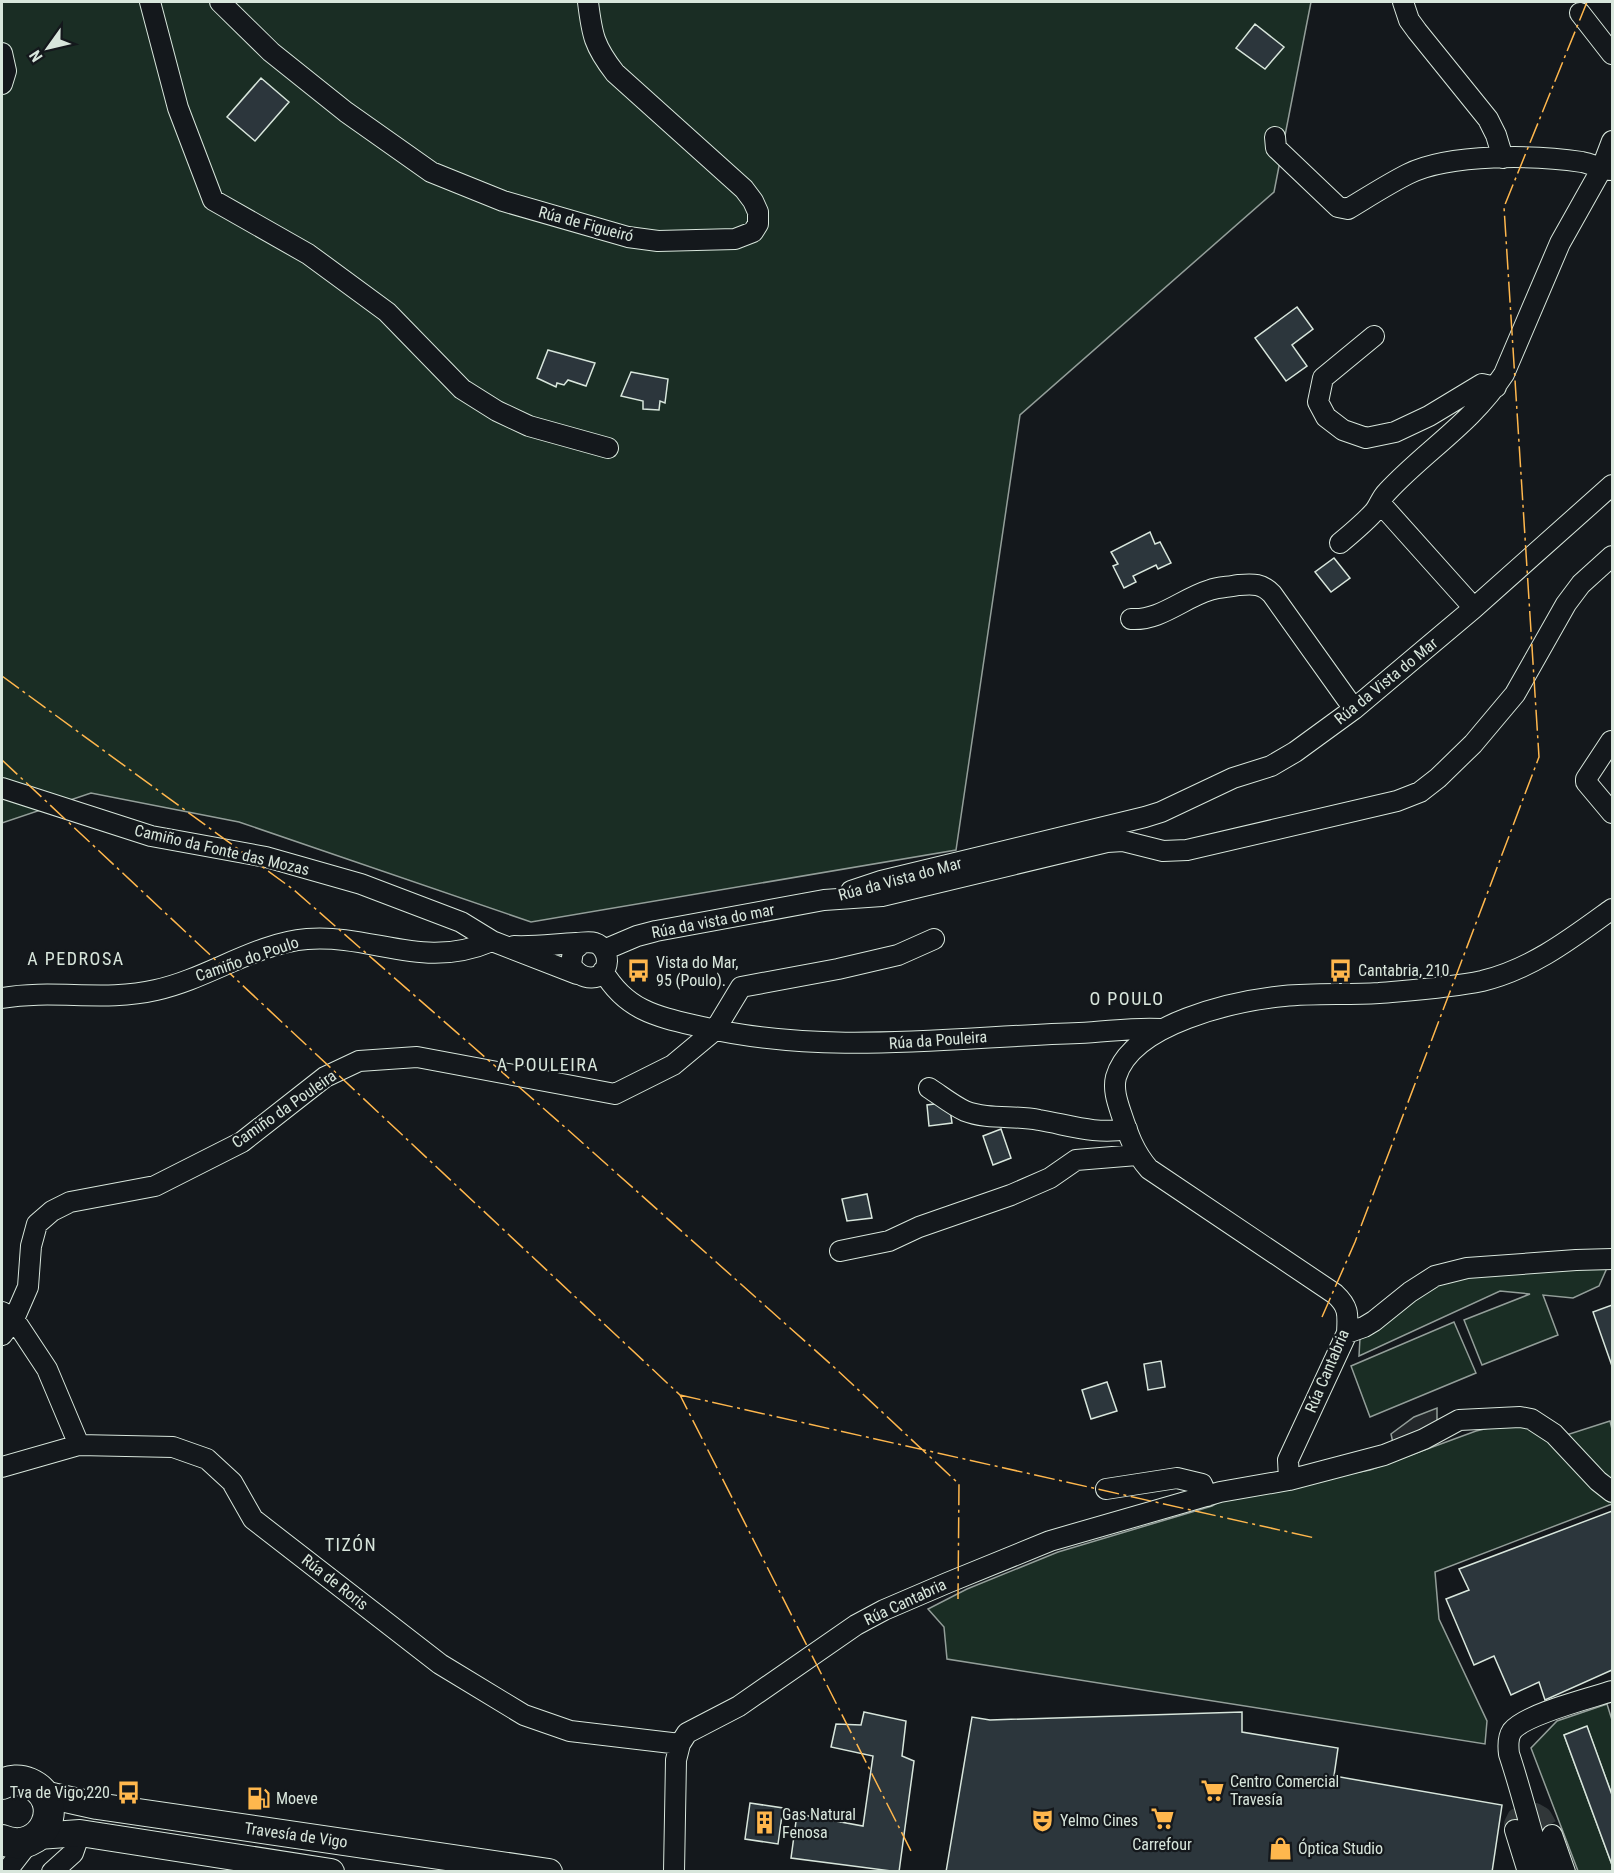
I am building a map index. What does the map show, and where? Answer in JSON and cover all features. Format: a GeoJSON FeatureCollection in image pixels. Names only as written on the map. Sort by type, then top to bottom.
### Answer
{"type":"FeatureCollection","features":[{"type":"Feature","properties":{"kind":"highway"},"geometry":{"type":"LineString","coordinates":[[2,1784],[16,1780],[26,1782],[36,1786],[47,1802],[48,1820],[23,1839]]}},
{"type":"Feature","properties":{"kind":"main road","name":"Travesía de Vigo"},"geometry":{"type":"LineString","coordinates":[[43,1794],[97,1806],[549,1872]]}},
{"type":"Feature","properties":{"kind":"main road","name":"Travesía de Vigo"},"geometry":{"type":"LineString","coordinates":[[23,1839],[80,1833],[332,1872]]}},
{"type":"Feature","properties":{"kind":"street"},"geometry":{"type":"LineString","coordinates":[[150,2],[178,108],[213,200],[308,254],[387,312],[462,389],[497,411],[529,426],[608,448]]}},
{"type":"Feature","properties":{"kind":"street","name":"Rúa de Figueiró"},"geometry":{"type":"LineString","coordinates":[[220,2],[271,52],[337,105],[431,172],[503,201],[628,237],[657,241],[735,239],[753,232],[759,224],[758,212],[744,189],[615,73],[600,53],[591,27],[588,2]]}},
{"type":"Feature","properties":{"kind":"street"},"geometry":{"type":"LineString","coordinates":[[1404,2],[1413,25],[1488,119],[1503,158]]}},
{"type":"Feature","properties":{"kind":"street"},"geometry":{"type":"LineString","coordinates":[[1580,13],[1612,54]]}},
{"type":"Feature","properties":{"kind":"street"},"geometry":{"type":"LineString","coordinates":[[2,52],[6,70],[2,84]]}},
{"type":"Feature","properties":{"kind":"street"},"geometry":{"type":"LineString","coordinates":[[1275,137],[1276,148],[1338,207],[1343,209],[1348,209],[1408,173],[1454,162],[1514,157],[1584,162],[1607,170]]}},
{"type":"Feature","properties":{"kind":"street"},"geometry":{"type":"LineString","coordinates":[[1340,543],[1369,517],[1385,494],[1488,399],[1504,374],[1560,243],[1607,170],[1612,141]]}},
{"type":"Feature","properties":{"kind":"street"},"geometry":{"type":"LineString","coordinates":[[1374,336],[1323,378],[1318,402],[1326,417],[1343,430],[1366,438],[1395,432],[1429,416],[1482,384],[1496,387]]}},
{"type":"Feature","properties":{"kind":"street","name":"Rúa da Vista do Mar"},"geometry":{"type":"LineString","coordinates":[[824,900],[881,881],[1161,812],[1233,778],[1271,766],[1295,752],[1354,709],[1474,608],[1612,484]]}},
{"type":"Feature","properties":{"kind":"street"},"geometry":{"type":"LineString","coordinates":[[1380,503],[1474,608]]}},
{"type":"Feature","properties":{"kind":"street","name":"Rúa da Vista do Mar"},"geometry":{"type":"LineString","coordinates":[[824,900],[882,896],[1107,842],[1123,841],[1163,851],[1187,850],[1398,801],[1420,792],[1473,744],[1515,694],[1566,604],[1581,584],[1612,556]]}},
{"type":"Feature","properties":{"kind":"street"},"geometry":{"type":"LineString","coordinates":[[1131,620],[1154,617],[1212,589],[1247,584],[1265,586],[1354,709]]}},
{"type":"Feature","properties":{"kind":"street"},"geometry":{"type":"LineString","coordinates":[[1611,741],[1586,782],[1612,813]]}},
{"type":"Feature","properties":{"kind":"street","name":"Camiño da Fonte das Mozas"},"geometry":{"type":"LineString","coordinates":[[2,788],[151,836],[266,857],[361,884],[461,922],[530,957],[577,974]]}},
{"type":"Feature","properties":{"kind":"street"},"geometry":{"type":"LineString","coordinates":[[1124,822],[1149,849]]}},
{"type":"Feature","properties":{"kind":"street","name":"Rúa da vista do mar"},"geometry":{"type":"LineString","coordinates":[[604,950],[637,936],[656,931],[824,900]]}},
{"type":"Feature","properties":{"kind":"street","name":"Rúa Cantabria"},"geometry":{"type":"LineString","coordinates":[[680,1744],[687,1733],[740,1706],[856,1625],[946,1583],[1050,1541],[1207,1496],[1289,1480],[1288,1460],[1347,1333],[1345,1303],[1149,1169],[1137,1155],[1115,1095],[1115,1079],[1128,1054],[1161,1029],[1229,1006],[1283,996],[1378,993],[1468,984],[1507,974],[1538,960],[1612,909]]}},
{"type":"Feature","properties":{"kind":"street","name":"Camiño do Poulo"},"geometry":{"type":"LineString","coordinates":[[2,998],[26,994],[119,996],[158,990],[290,941],[309,939],[356,943],[405,952],[438,954],[471,950],[499,943]]}},
{"type":"Feature","properties":{"kind":"street"},"geometry":{"type":"LineString","coordinates":[[715,1030],[741,987],[898,955],[934,939]]}},
{"type":"Feature","properties":{"kind":"street"},"geometry":{"type":"LineString","coordinates":[[499,943],[542,946],[594,942],[604,950],[607,960],[603,971],[594,978],[577,974],[572,968],[570,959],[575,948],[582,943]]}},
{"type":"Feature","properties":{"kind":"street","name":"Rúa da Pouleira"},"geometry":{"type":"LineString","coordinates":[[603,971],[616,991],[634,1005],[667,1018],[715,1030],[790,1041],[855,1044],[928,1042],[1008,1035],[1161,1029]]}},
{"type":"Feature","properties":{"kind":"street","name":"Camiño da Pouleira"},"geometry":{"type":"LineString","coordinates":[[2,1335],[8,1316],[28,1287],[32,1246],[37,1224],[52,1211],[70,1202],[155,1186],[242,1142],[325,1077],[359,1061],[417,1057],[615,1094],[673,1065],[715,1030]]}},
{"type":"Feature","properties":{"kind":"street"},"geometry":{"type":"LineString","coordinates":[[929,1088],[964,1110],[979,1114],[1038,1119],[1094,1131],[1111,1132],[1127,1129]]}},
{"type":"Feature","properties":{"kind":"street"},"geometry":{"type":"LineString","coordinates":[[840,1251],[889,1240],[938,1220],[1011,1195],[1050,1178],[1076,1160],[1137,1155]]}},
{"type":"Feature","properties":{"kind":"street"},"geometry":{"type":"LineString","coordinates":[[1347,1333],[1374,1321],[1410,1292],[1435,1276],[1467,1268],[1612,1259]]}},
{"type":"Feature","properties":{"kind":"street"},"geometry":{"type":"LineString","coordinates":[[8,1316],[47,1369],[79,1445]]}},
{"type":"Feature","properties":{"kind":"street"},"geometry":{"type":"LineString","coordinates":[[1289,1480],[1384,1455],[1424,1439],[1463,1411],[1531,1419],[1554,1434],[1598,1481],[1612,1492]]}},
{"type":"Feature","properties":{"kind":"street","name":"Rúa de Roris"},"geometry":{"type":"LineString","coordinates":[[2,1467],[79,1445],[173,1447],[207,1460],[232,1482],[253,1519],[440,1664],[524,1715],[570,1731],[680,1744]]}},
{"type":"Feature","properties":{"kind":"street"},"geometry":{"type":"LineString","coordinates":[[1106,1489],[1178,1478],[1202,1484],[1207,1496]]}},
{"type":"Feature","properties":{"kind":"street"},"geometry":{"type":"LineString","coordinates":[[1544,1872],[1528,1825],[1526,1804],[1509,1754],[1508,1746],[1512,1732],[1520,1724],[1534,1717],[1612,1691]]}},
{"type":"Feature","properties":{"kind":"street"},"geometry":{"type":"LineString","coordinates":[[674,1872],[676,1761],[680,1744]]}},
{"type":"Feature","properties":{"kind":"street"},"geometry":{"type":"LineString","coordinates":[[1515,1830],[1528,1872]]}},
{"type":"Feature","properties":{"kind":"street"},"geometry":{"type":"LineString","coordinates":[[51,1872],[73,1853],[80,1833]]}},
{"type":"Feature","properties":{"kind":"street"},"geometry":{"type":"LineString","coordinates":[[1552,1835],[1565,1872]]}},
{"type":"Feature","properties":{"kind":"street"},"geometry":{"type":"LineString","coordinates":[[6,1872],[23,1839]]}},
{"type":"Feature","properties":{"kind":"green space"},"geometry":{"type":"Polygon","coordinates":[[[2,2],[1311,2],[1274,192],[1020,415],[956,850],[531,922],[239,822],[91,793],[2,823],[2,2]]]}},
{"type":"Feature","properties":{"kind":"green space"},"geometry":{"type":"Polygon","coordinates":[[[1607,1268],[1599,1286],[1573,1298],[1543,1295],[1558,1335],[1482,1365],[1464,1320],[1530,1294],[1500,1291],[1359,1356],[1360,1338],[1435,1283],[1467,1275],[1607,1268]]]}},
{"type":"Feature","properties":{"kind":"green space"},"geometry":{"type":"Polygon","coordinates":[[[1454,1322],[1476,1373],[1370,1417],[1351,1366],[1454,1322]]]}},
{"type":"Feature","properties":{"kind":"green space"},"geometry":{"type":"Polygon","coordinates":[[[1518,1421],[1551,1440],[1610,1421],[1612,1429],[1612,1504],[1435,1572],[1439,1619],[1487,1721],[1485,1744],[947,1659],[944,1627],[928,1609],[967,1589],[1058,1552],[1212,1506],[1229,1496],[1370,1470],[1476,1431],[1518,1421]]]}},
{"type":"Feature","properties":{"kind":"green space"},"geometry":{"type":"Polygon","coordinates":[[[1607,1704],[1612,1720],[1612,1795],[1587,1727],[1564,1735],[1612,1865],[1612,1871],[1578,1871],[1531,1748],[1557,1721],[1607,1704]]]}},
{"type":"Feature","properties":{"kind":"shaded area"},"geometry":{"type":"Polygon","coordinates":[[[1437,1408],[1437,1422],[1393,1443],[1391,1434],[1414,1417],[1437,1408]]]}},
{"type":"Feature","properties":{"kind":"building"},"geometry":{"type":"Polygon","coordinates":[[[1255,24],[1284,47],[1265,69],[1236,48],[1255,24]]]}},
{"type":"Feature","properties":{"kind":"building"},"geometry":{"type":"Polygon","coordinates":[[[261,78],[289,102],[255,141],[227,117],[261,78]]]}},
{"type":"Feature","properties":{"kind":"building"},"geometry":{"type":"Polygon","coordinates":[[[1297,307],[1313,329],[1292,345],[1307,366],[1286,381],[1255,338],[1297,307]]]}},
{"type":"Feature","properties":{"kind":"building"},"geometry":{"type":"Polygon","coordinates":[[[548,350],[595,363],[586,386],[568,380],[564,385],[557,383],[556,387],[537,378],[548,350]]]}},
{"type":"Feature","properties":{"kind":"building"},"geometry":{"type":"Polygon","coordinates":[[[631,372],[668,379],[665,403],[660,401],[659,410],[643,409],[643,401],[621,396],[631,372]]]}},
{"type":"Feature","properties":{"kind":"building"},"geometry":{"type":"Polygon","coordinates":[[[1150,532],[1155,544],[1160,542],[1171,563],[1158,569],[1156,565],[1133,576],[1136,582],[1124,588],[1113,566],[1118,564],[1111,552],[1150,532]]]}},
{"type":"Feature","properties":{"kind":"building"},"geometry":{"type":"Polygon","coordinates":[[[1334,558],[1350,578],[1331,592],[1315,572],[1334,558]]]}},
{"type":"Feature","properties":{"kind":"building"},"geometry":{"type":"Polygon","coordinates":[[[949,1102],[952,1123],[929,1126],[927,1105],[949,1102]]]}},
{"type":"Feature","properties":{"kind":"building"},"geometry":{"type":"Polygon","coordinates":[[[1001,1129],[1011,1158],[993,1165],[983,1136],[1001,1129]]]}},
{"type":"Feature","properties":{"kind":"building"},"geometry":{"type":"Polygon","coordinates":[[[867,1194],[872,1218],[847,1221],[842,1199],[867,1194]]]}},
{"type":"Feature","properties":{"kind":"building"},"geometry":{"type":"Polygon","coordinates":[[[1612,1305],[1612,1366],[1593,1312],[1612,1305]]]}},
{"type":"Feature","properties":{"kind":"building"},"geometry":{"type":"Polygon","coordinates":[[[1161,1361],[1165,1387],[1148,1390],[1144,1364],[1161,1361]]]}},
{"type":"Feature","properties":{"kind":"building"},"geometry":{"type":"Polygon","coordinates":[[[1107,1382],[1117,1411],[1091,1419],[1082,1390],[1107,1382]]]}},
{"type":"Feature","properties":{"kind":"building"},"geometry":{"type":"Polygon","coordinates":[[[1612,1511],[1612,1670],[1545,1700],[1539,1682],[1511,1695],[1494,1656],[1474,1665],[1446,1599],[1469,1590],[1459,1569],[1612,1511]]]}},
{"type":"Feature","properties":{"kind":"building"},"geometry":{"type":"Polygon","coordinates":[[[864,1712],[906,1721],[902,1756],[914,1761],[899,1872],[791,1858],[797,1814],[863,1826],[873,1756],[831,1747],[836,1724],[861,1725],[864,1712]]]}},
{"type":"Feature","properties":{"kind":"building","name":"Centro Comercial Travesía"},"geometry":{"type":"Polygon","coordinates":[[[1242,1712],[1242,1732],[1338,1748],[1334,1776],[1502,1805],[1492,1872],[946,1872],[972,1717],[990,1720],[1242,1712]]]}},
{"type":"Feature","properties":{"kind":"building"},"geometry":{"type":"Polygon","coordinates":[[[1587,1726],[1612,1795],[1612,1865],[1564,1735],[1587,1726]]]}},
{"type":"Feature","properties":{"kind":"building","name":"Gas Natural Fenosa"},"geometry":{"type":"Polygon","coordinates":[[[750,1803],[783,1808],[778,1844],[745,1839],[750,1803]]]}},
{"type":"Feature","properties":{"kind":"tunnel"},"geometry":{"type":"LineString","coordinates":[[1515,1830],[1514,1824],[1517,1818],[1535,1813],[1542,1817],[1552,1835]]}},
{"type":"Feature","properties":{"kind":"power"},"geometry":{"type":"LineString","coordinates":[[1322,1317],[1355,1242],[1539,757],[1504,207],[1587,2]]}},
{"type":"Feature","properties":{"kind":"power"},"geometry":{"type":"LineString","coordinates":[[2,676],[294,890],[835,1368],[959,1484],[958,1599]]}},
{"type":"Feature","properties":{"kind":"power"},"geometry":{"type":"LineString","coordinates":[[2,760],[680,1395],[911,1851]]}},
{"type":"Feature","properties":{"kind":"power"},"geometry":{"type":"LineString","coordinates":[[680,1395],[1315,1538]]}},
{"type":"Feature","properties":{"kind":"place","name":"Cantabria, 210"},"geometry":{"type":"Point","coordinates":[1340,970]}},
{"type":"Feature","properties":{"kind":"place","name":"Vista do Mar, 95 (Poulo)."},"geometry":{"type":"Point","coordinates":[638,971]}},
{"type":"Feature","properties":{"kind":"place","name":"Centro Comercial Travesía"},"geometry":{"type":"Point","coordinates":[1212,1790]}},
{"type":"Feature","properties":{"kind":"place","name":"Tva de Vigo,220"},"geometry":{"type":"Point","coordinates":[128,1792]}},
{"type":"Feature","properties":{"kind":"place","name":"Moeve"},"geometry":{"type":"Point","coordinates":[258,1798]}},
{"type":"Feature","properties":{"kind":"place","name":"Carrefour"},"geometry":{"type":"Point","coordinates":[1162,1819]}},
{"type":"Feature","properties":{"kind":"place","name":"Yelmo Cines"},"geometry":{"type":"Point","coordinates":[1042,1820]}},
{"type":"Feature","properties":{"kind":"place","name":"Gas Natural Fenosa"},"geometry":{"type":"Point","coordinates":[764,1823]}},
{"type":"Feature","properties":{"kind":"place","name":"Óptica Studio"},"geometry":{"type":"Point","coordinates":[1280,1848]}},
{"type":"Feature","properties":{"kind":"district","name":"A PEDROSA"},"geometry":{"type":"Point","coordinates":[76,958]}},
{"type":"Feature","properties":{"kind":"district","name":"O POULO"},"geometry":{"type":"Point","coordinates":[1127,998]}},
{"type":"Feature","properties":{"kind":"district","name":"A POULEIRA"},"geometry":{"type":"Point","coordinates":[548,1064]}},
{"type":"Feature","properties":{"kind":"district","name":"TIZÓN"},"geometry":{"type":"Point","coordinates":[351,1544]}}]}
